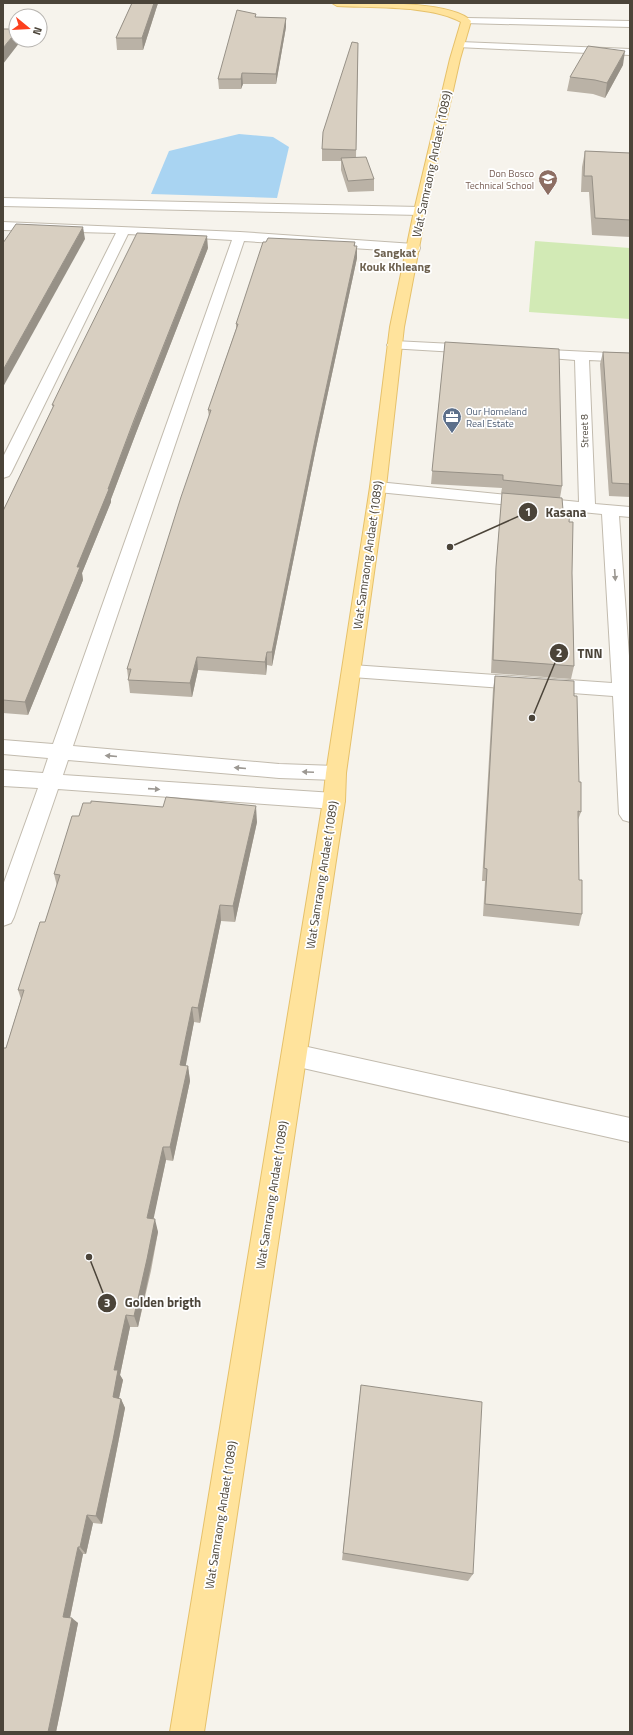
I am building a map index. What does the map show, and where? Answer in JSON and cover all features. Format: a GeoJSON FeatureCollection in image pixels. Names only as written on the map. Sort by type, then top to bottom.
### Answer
{"type":"FeatureCollection","features":[{"type":"Feature","properties":{"kind":"main road"},"geometry":{"type":"LineString","coordinates":[[337,3],[402,6],[463,16]]}},
{"type":"Feature","properties":{"kind":"main road","name":"Wat Samraong Andaet (1089)"},"geometry":{"type":"LineString","coordinates":[[187,1732],[334,801],[336,773],[378,487],[394,345],[414,248],[420,210],[460,45],[463,16]]}},
{"type":"Feature","properties":{"kind":"street"},"geometry":{"type":"LineString","coordinates":[[463,16],[630,24]]}},
{"type":"Feature","properties":{"kind":"street"},"geometry":{"type":"LineString","coordinates":[[460,45],[630,52]]}},
{"type":"Feature","properties":{"kind":"street"},"geometry":{"type":"LineString","coordinates":[[3,202],[420,210]]}},
{"type":"Feature","properties":{"kind":"street"},"geometry":{"type":"LineString","coordinates":[[3,226],[240,236],[414,248]]}},
{"type":"Feature","properties":{"kind":"street"},"geometry":{"type":"LineString","coordinates":[[3,473],[124,230]]}},
{"type":"Feature","properties":{"kind":"street"},"geometry":{"type":"LineString","coordinates":[[3,917],[240,236]]}},
{"type":"Feature","properties":{"kind":"street"},"geometry":{"type":"LineString","coordinates":[[394,345],[490,350]]}},
{"type":"Feature","properties":{"kind":"street"},"geometry":{"type":"LineString","coordinates":[[513,352],[630,358]]}},
{"type":"Feature","properties":{"kind":"street","name":"Street 8"},"geometry":{"type":"LineString","coordinates":[[582,356],[586,507]]}},
{"type":"Feature","properties":{"kind":"street"},"geometry":{"type":"LineString","coordinates":[[378,487],[630,512]]}},
{"type":"Feature","properties":{"kind":"street"},"geometry":{"type":"LineString","coordinates":[[610,511],[626,691],[630,814]]}},
{"type":"Feature","properties":{"kind":"street"},"geometry":{"type":"LineString","coordinates":[[352,670],[626,691]]}},
{"type":"Feature","properties":{"kind":"street"},"geometry":{"type":"LineString","coordinates":[[3,747],[279,771],[336,773]]}},
{"type":"Feature","properties":{"kind":"street"},"geometry":{"type":"LineString","coordinates":[[3,778],[334,801]]}},
{"type":"Feature","properties":{"kind":"street"},"geometry":{"type":"LineString","coordinates":[[294,1055],[630,1130]]}},
{"type":"Feature","properties":{"kind":"green space"},"geometry":{"type":"Polygon","coordinates":[[[535,241],[630,248],[630,319],[529,312],[535,241]]]}},
{"type":"Feature","properties":{"kind":"water"},"geometry":{"type":"Polygon","coordinates":[[[239,134],[273,137],[289,147],[277,198],[151,194],[169,151],[239,134]]]}},
{"type":"Feature","properties":{"kind":"building"},"geometry":{"type":"Polygon","coordinates":[[[132,3],[154,3],[142,38],[116,38],[132,3]]]}},
{"type":"Feature","properties":{"kind":"building"},"geometry":{"type":"Polygon","coordinates":[[[237,10],[256,14],[255,17],[286,18],[276,74],[242,73],[241,79],[218,79],[237,10]]]}},
{"type":"Feature","properties":{"kind":"building"},"geometry":{"type":"Polygon","coordinates":[[[3,29],[8,29],[8,42],[3,48],[3,29]]]}},
{"type":"Feature","properties":{"kind":"building"},"geometry":{"type":"Polygon","coordinates":[[[352,42],[358,43],[356,150],[322,149],[323,132],[352,42]]]}},
{"type":"Feature","properties":{"kind":"building"},"geometry":{"type":"Polygon","coordinates":[[[588,46],[625,51],[607,83],[570,77],[588,46]]]}},
{"type":"Feature","properties":{"kind":"building"},"geometry":{"type":"Polygon","coordinates":[[[585,151],[630,153],[630,220],[595,218],[592,176],[584,176],[585,151]]]}},
{"type":"Feature","properties":{"kind":"building"},"geometry":{"type":"Polygon","coordinates":[[[366,157],[374,179],[348,181],[341,158],[366,157]]]}},
{"type":"Feature","properties":{"kind":"building"},"geometry":{"type":"Polygon","coordinates":[[[16,224],[83,227],[3,370],[3,243],[16,224]]]}},
{"type":"Feature","properties":{"kind":"building"},"geometry":{"type":"Polygon","coordinates":[[[137,233],[207,236],[134,420],[109,489],[77,567],[80,567],[25,702],[3,700],[3,511],[54,405],[52,405],[137,233]]]}},
{"type":"Feature","properties":{"kind":"building"},"geometry":{"type":"Polygon","coordinates":[[[268,238],[355,242],[354,246],[357,246],[316,435],[272,652],[267,652],[265,662],[197,657],[190,683],[128,680],[131,669],[127,669],[181,497],[211,410],[208,410],[238,324],[236,324],[263,242],[266,242],[268,238]]]}},
{"type":"Feature","properties":{"kind":"building"},"geometry":{"type":"Polygon","coordinates":[[[445,342],[559,349],[562,486],[503,480],[503,475],[432,471],[445,342]]]}},
{"type":"Feature","properties":{"kind":"building"},"geometry":{"type":"Polygon","coordinates":[[[603,352],[630,353],[630,484],[612,483],[603,352]]]}},
{"type":"Feature","properties":{"kind":"building"},"geometry":{"type":"Polygon","coordinates":[[[502,493],[562,498],[563,510],[570,510],[569,522],[573,522],[572,573],[574,666],[493,660],[496,567],[502,493]]]}},
{"type":"Feature","properties":{"kind":"building"},"geometry":{"type":"Polygon","coordinates":[[[495,676],[574,681],[574,696],[577,696],[579,782],[581,782],[581,812],[578,811],[579,880],[582,880],[582,914],[485,904],[487,869],[484,868],[495,676]]]}},
{"type":"Feature","properties":{"kind":"building"},"geometry":{"type":"Polygon","coordinates":[[[166,797],[256,806],[233,906],[220,905],[198,1008],[192,1007],[180,1065],[188,1066],[170,1147],[163,1147],[147,1218],[155,1219],[147,1259],[134,1316],[126,1315],[114,1370],[118,1370],[113,1397],[121,1399],[113,1440],[96,1516],[87,1515],[80,1547],[78,1547],[63,1617],[72,1618],[48,1732],[3,1732],[3,1048],[6,1048],[24,990],[18,990],[40,922],[45,922],[60,875],[54,874],[72,816],[79,816],[83,803],[91,803],[91,801],[163,807],[166,797]]]}},
{"type":"Feature","properties":{"kind":"building"},"geometry":{"type":"Polygon","coordinates":[[[361,1385],[482,1402],[473,1574],[343,1553],[361,1385]]]}},
{"type":"Feature","properties":{"kind":"place","name":"Don Bosco Technical School"},"geometry":{"type":"Point","coordinates":[548,196]}},
{"type":"Feature","properties":{"kind":"place","name":"Our Homeland Real Estate"},"geometry":{"type":"Point","coordinates":[452,434]}},
{"type":"Feature","properties":{"kind":"place","name":"Kasana"},"geometry":{"type":"Point","coordinates":[450,547]}},
{"type":"Feature","properties":{"kind":"place","name":"TNN"},"geometry":{"type":"Point","coordinates":[532,718]}},
{"type":"Feature","properties":{"kind":"place","name":"Golden brigth"},"geometry":{"type":"Point","coordinates":[89,1257]}},
{"type":"Feature","properties":{"kind":"district","name":"Sangkat Kouk Khleang"},"geometry":{"type":"Point","coordinates":[395,260]}}]}
